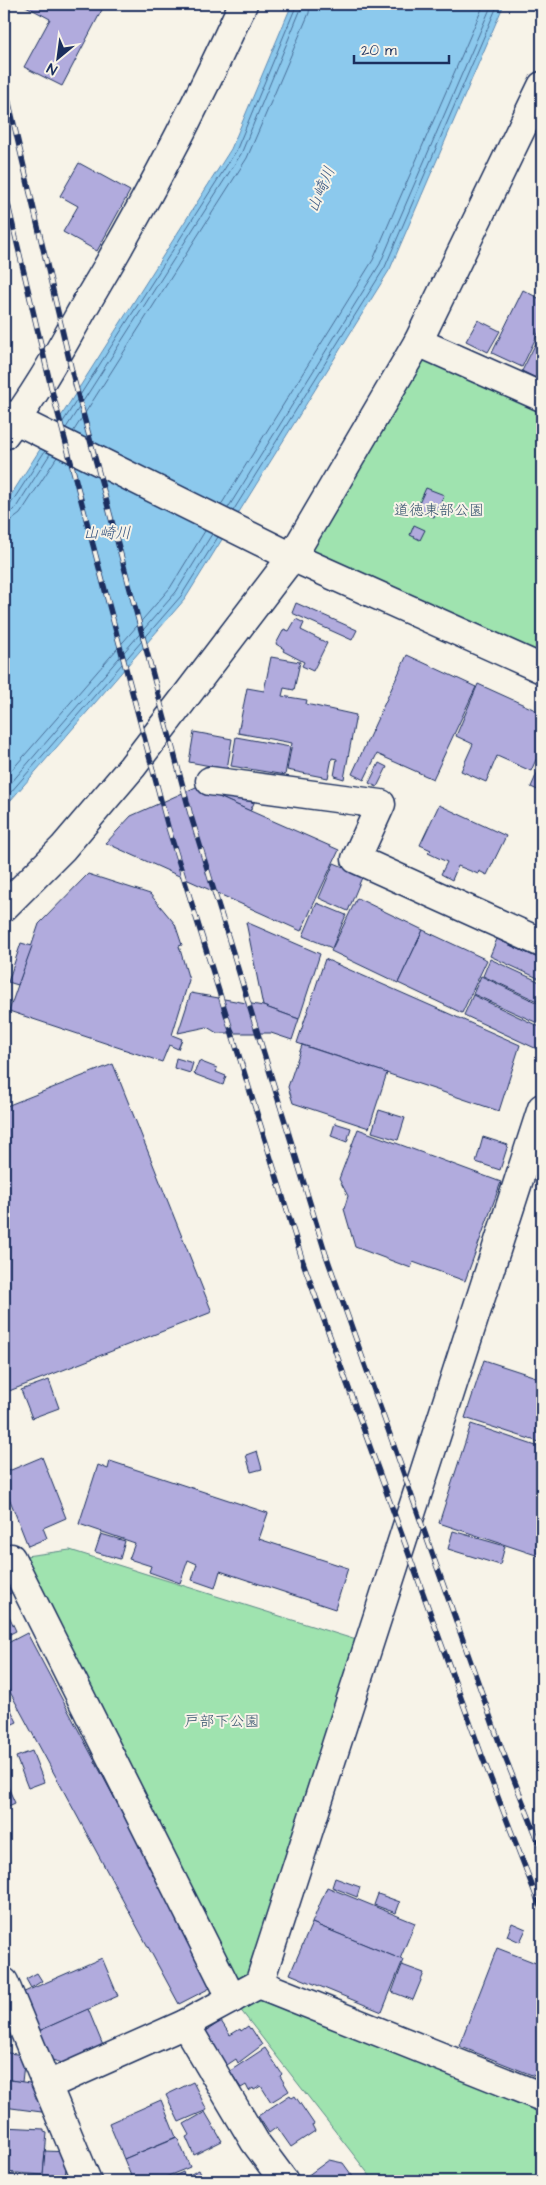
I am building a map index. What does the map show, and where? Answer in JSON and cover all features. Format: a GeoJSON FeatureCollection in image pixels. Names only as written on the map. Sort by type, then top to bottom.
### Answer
{"type":"FeatureCollection","features":[{"type":"Feature","properties":{"kind":"street"},"geometry":{"type":"LineString","coordinates":[[243,4],[223,48],[140,212],[14,424],[282,553],[542,669]]}},
{"type":"Feature","properties":{"kind":"street"},"geometry":{"type":"LineString","coordinates":[[4,907],[63,848],[132,766],[282,553],[418,342],[542,86]]}},
{"type":"Feature","properties":{"kind":"street"},"geometry":{"type":"LineString","coordinates":[[418,342],[542,397]]}},
{"type":"Feature","properties":{"kind":"street"},"geometry":{"type":"LineString","coordinates":[[210,782],[381,804],[356,859],[542,943]]}},
{"type":"Feature","properties":{"kind":"street"},"geometry":{"type":"LineString","coordinates":[[48,2085],[185,2024],[259,1984],[542,1108]]}},
{"type":"Feature","properties":{"kind":"street"},"geometry":{"type":"LineString","coordinates":[[4,1560],[11,1558],[232,1999]]}},
{"type":"Feature","properties":{"kind":"street"},"geometry":{"type":"LineString","coordinates":[[4,1982],[87,2181]]}},
{"type":"Feature","properties":{"kind":"street"},"geometry":{"type":"LineString","coordinates":[[259,1984],[542,2097]]}},
{"type":"Feature","properties":{"kind":"street"},"geometry":{"type":"LineString","coordinates":[[185,2024],[255,2142],[284,2181]]}},
{"type":"Feature","properties":{"kind":"green space","name":"道徳東部公園"},"geometry":{"type":"Polygon","coordinates":[[[418,342],[542,397],[542,669],[292,557],[418,342]]]}},
{"type":"Feature","properties":{"kind":"green space","name":"戸部下公園"},"geometry":{"type":"Polygon","coordinates":[[[70,1550],[369,1644],[259,1984],[542,2097],[542,2181],[374,2181],[232,1999],[11,1558],[70,1550]]]}},
{"type":"Feature","properties":{"kind":"water","name":"山崎川"},"geometry":{"type":"Polygon","coordinates":[[[292,4],[504,4],[390,269],[185,599],[4,808],[4,506],[231,149],[292,4]]]}},
{"type":"Feature","properties":{"kind":"building"},"geometry":{"type":"Polygon","coordinates":[[[22,4],[105,4],[62,86],[24,67],[50,19],[22,4]]]}},
{"type":"Feature","properties":{"kind":"building"},"geometry":{"type":"Polygon","coordinates":[[[79,163],[130,191],[97,251],[63,232],[78,206],[60,196],[79,163]]]}},
{"type":"Feature","properties":{"kind":"building"},"geometry":{"type":"Polygon","coordinates":[[[523,290],[542,300],[542,325],[522,367],[492,353],[523,290]]]}},
{"type":"Feature","properties":{"kind":"building"},"geometry":{"type":"Polygon","coordinates":[[[478,320],[500,331],[488,352],[466,341],[478,320]]]}},
{"type":"Feature","properties":{"kind":"building"},"geometry":{"type":"Polygon","coordinates":[[[542,331],[542,381],[522,371],[542,331]]]}},
{"type":"Feature","properties":{"kind":"building"},"geometry":{"type":"Polygon","coordinates":[[[426,488],[444,495],[434,517],[416,510],[426,488]]]}},
{"type":"Feature","properties":{"kind":"building"},"geometry":{"type":"Polygon","coordinates":[[[414,525],[425,530],[420,540],[410,535],[414,525]]]}},
{"type":"Feature","properties":{"kind":"building"},"geometry":{"type":"Polygon","coordinates":[[[296,603],[357,630],[352,640],[292,613],[296,603]]]}},
{"type":"Feature","properties":{"kind":"building"},"geometry":{"type":"Polygon","coordinates":[[[296,619],[304,623],[301,630],[327,643],[313,671],[302,666],[304,662],[283,651],[284,649],[276,644],[284,629],[289,631],[296,619]]]}},
{"type":"Feature","properties":{"kind":"building"},"geometry":{"type":"Polygon","coordinates":[[[407,655],[476,687],[433,779],[377,754],[364,780],[352,774],[407,655]]]}},
{"type":"Feature","properties":{"kind":"building"},"geometry":{"type":"Polygon","coordinates":[[[271,657],[300,662],[294,690],[284,688],[282,696],[307,700],[306,704],[356,715],[344,779],[334,776],[337,759],[332,758],[328,778],[287,770],[292,743],[238,733],[247,688],[264,691],[271,657]]]}},
{"type":"Feature","properties":{"kind":"building"},"geometry":{"type":"Polygon","coordinates":[[[478,684],[542,713],[542,746],[531,771],[497,756],[486,782],[461,771],[473,744],[456,736],[478,684]]]}},
{"type":"Feature","properties":{"kind":"building"},"geometry":{"type":"Polygon","coordinates":[[[194,732],[232,739],[227,769],[189,762],[194,732]]]}},
{"type":"Feature","properties":{"kind":"building"},"geometry":{"type":"Polygon","coordinates":[[[236,737],[290,747],[285,775],[231,766],[236,737]]]}},
{"type":"Feature","properties":{"kind":"building"},"geometry":{"type":"Polygon","coordinates":[[[542,762],[542,792],[531,787],[542,762]]]}},
{"type":"Feature","properties":{"kind":"building"},"geometry":{"type":"Polygon","coordinates":[[[379,763],[387,767],[377,787],[369,783],[379,763]]]}},
{"type":"Feature","properties":{"kind":"building"},"geometry":{"type":"Polygon","coordinates":[[[212,784],[254,803],[250,811],[208,792],[212,784]]]}},
{"type":"Feature","properties":{"kind":"building"},"geometry":{"type":"Polygon","coordinates":[[[196,787],[339,850],[301,931],[106,843],[131,816],[196,787]]]}},
{"type":"Feature","properties":{"kind":"building"},"geometry":{"type":"Polygon","coordinates":[[[439,805],[506,836],[487,875],[479,871],[478,874],[458,866],[452,880],[441,874],[447,862],[428,853],[431,850],[420,845],[439,805]]]}},
{"type":"Feature","properties":{"kind":"building"},"geometry":{"type":"Polygon","coordinates":[[[334,863],[363,875],[348,911],[319,898],[334,863]]]}},
{"type":"Feature","properties":{"kind":"building"},"geometry":{"type":"Polygon","coordinates":[[[88,874],[150,894],[175,924],[182,945],[179,946],[189,980],[172,1035],[182,1039],[178,1049],[169,1045],[162,1062],[9,1011],[39,924],[88,874]]]}},
{"type":"Feature","properties":{"kind":"building"},"geometry":{"type":"Polygon","coordinates":[[[357,898],[423,930],[398,983],[331,951],[357,898]]]}},
{"type":"Feature","properties":{"kind":"building"},"geometry":{"type":"Polygon","coordinates":[[[317,903],[346,915],[332,948],[303,936],[317,903]]]}},
{"type":"Feature","properties":{"kind":"building"},"geometry":{"type":"Polygon","coordinates":[[[246,922],[320,954],[299,1019],[263,1006],[246,922]]]}},
{"type":"Feature","properties":{"kind":"building"},"geometry":{"type":"Polygon","coordinates":[[[423,930],[487,960],[462,1013],[398,983],[423,930]]]}},
{"type":"Feature","properties":{"kind":"building"},"geometry":{"type":"Polygon","coordinates":[[[497,939],[542,960],[542,980],[490,956],[497,939]]]}},
{"type":"Feature","properties":{"kind":"building"},"geometry":{"type":"Polygon","coordinates":[[[21,943],[32,946],[18,985],[8,982],[21,943]]]}},
{"type":"Feature","properties":{"kind":"building"},"geometry":{"type":"Polygon","coordinates":[[[325,959],[520,1045],[499,1111],[297,1043],[325,959]]]}},
{"type":"Feature","properties":{"kind":"building"},"geometry":{"type":"Polygon","coordinates":[[[490,959],[542,983],[542,989],[537,1001],[483,976],[490,959]]]}},
{"type":"Feature","properties":{"kind":"building"},"geometry":{"type":"Polygon","coordinates":[[[481,976],[542,1005],[542,1025],[473,994],[481,976]]]}},
{"type":"Feature","properties":{"kind":"building"},"geometry":{"type":"Polygon","coordinates":[[[191,993],[263,1006],[299,1019],[292,1040],[271,1033],[217,1033],[207,1027],[178,1033],[191,993]]]}},
{"type":"Feature","properties":{"kind":"building"},"geometry":{"type":"Polygon","coordinates":[[[473,995],[542,1028],[542,1038],[537,1049],[464,1015],[473,995]]]}},
{"type":"Feature","properties":{"kind":"building"},"geometry":{"type":"Polygon","coordinates":[[[302,1045],[387,1073],[369,1128],[293,1103],[288,1087],[302,1045]]]}},
{"type":"Feature","properties":{"kind":"building"},"geometry":{"type":"Polygon","coordinates":[[[176,1058],[193,1063],[190,1073],[174,1068],[176,1058]]]}},
{"type":"Feature","properties":{"kind":"building"},"geometry":{"type":"Polygon","coordinates":[[[199,1061],[217,1068],[216,1072],[226,1076],[223,1085],[194,1074],[199,1061]]]}},
{"type":"Feature","properties":{"kind":"building"},"geometry":{"type":"Polygon","coordinates":[[[113,1064],[212,1312],[4,1393],[4,1107],[113,1064]]]}},
{"type":"Feature","properties":{"kind":"building"},"geometry":{"type":"Polygon","coordinates":[[[379,1110],[405,1118],[398,1140],[372,1132],[379,1110]]]}},
{"type":"Feature","properties":{"kind":"building"},"geometry":{"type":"Polygon","coordinates":[[[335,1123],[351,1128],[347,1142],[331,1136],[335,1123]]]}},
{"type":"Feature","properties":{"kind":"building"},"geometry":{"type":"Polygon","coordinates":[[[358,1129],[501,1182],[465,1281],[413,1262],[411,1268],[355,1247],[344,1209],[348,1196],[339,1179],[358,1129]]]}},
{"type":"Feature","properties":{"kind":"building"},"geometry":{"type":"Polygon","coordinates":[[[483,1137],[508,1145],[500,1170],[476,1162],[483,1137]]]}},
{"type":"Feature","properties":{"kind":"building"},"geometry":{"type":"Polygon","coordinates":[[[484,1360],[542,1379],[542,1443],[465,1418],[484,1360]]]}},
{"type":"Feature","properties":{"kind":"building"},"geometry":{"type":"Polygon","coordinates":[[[49,1380],[59,1408],[32,1418],[21,1390],[49,1380]]]}},
{"type":"Feature","properties":{"kind":"building"},"geometry":{"type":"Polygon","coordinates":[[[471,1424],[542,1448],[542,1557],[439,1523],[471,1424]]]}},
{"type":"Feature","properties":{"kind":"building"},"geometry":{"type":"Polygon","coordinates":[[[257,1451],[262,1469],[251,1472],[246,1455],[257,1451]]]}},
{"type":"Feature","properties":{"kind":"building"},"geometry":{"type":"Polygon","coordinates":[[[42,1457],[66,1518],[43,1528],[47,1538],[28,1546],[4,1485],[4,1473],[42,1457]]]}},
{"type":"Feature","properties":{"kind":"building"},"geometry":{"type":"Polygon","coordinates":[[[110,1461],[268,1513],[259,1539],[348,1568],[335,1609],[220,1571],[215,1588],[192,1580],[197,1564],[188,1560],[180,1583],[149,1572],[151,1566],[129,1559],[135,1543],[79,1524],[98,1465],[108,1469],[110,1461]]]}},
{"type":"Feature","properties":{"kind":"building"},"geometry":{"type":"Polygon","coordinates":[[[453,1531],[505,1546],[500,1565],[448,1549],[453,1531]]]}},
{"type":"Feature","properties":{"kind":"building"},"geometry":{"type":"Polygon","coordinates":[[[101,1534],[125,1541],[120,1559],[95,1552],[101,1534]]]}},
{"type":"Feature","properties":{"kind":"building"},"geometry":{"type":"Polygon","coordinates":[[[4,1570],[18,1589],[4,1597],[4,1570]]]}},
{"type":"Feature","properties":{"kind":"building"},"geometry":{"type":"Polygon","coordinates":[[[4,1605],[16,1631],[4,1637],[4,1605]]]}},
{"type":"Feature","properties":{"kind":"building"},"geometry":{"type":"Polygon","coordinates":[[[27,1633],[214,1986],[179,2004],[4,1681],[4,1645],[27,1633]]]}},
{"type":"Feature","properties":{"kind":"building"},"geometry":{"type":"Polygon","coordinates":[[[4,1696],[17,1722],[4,1728],[4,1696]]]}},
{"type":"Feature","properties":{"kind":"building"},"geometry":{"type":"Polygon","coordinates":[[[32,1751],[44,1782],[28,1788],[16,1757],[32,1751]]]}},
{"type":"Feature","properties":{"kind":"building"},"geometry":{"type":"Polygon","coordinates":[[[4,1778],[15,1803],[4,1808],[4,1778]]]}},
{"type":"Feature","properties":{"kind":"building"},"geometry":{"type":"Polygon","coordinates":[[[335,1878],[360,1887],[357,1897],[332,1887],[335,1878]]]}},
{"type":"Feature","properties":{"kind":"building"},"geometry":{"type":"Polygon","coordinates":[[[327,1887],[415,1923],[400,1959],[312,1923],[327,1887]]]}},
{"type":"Feature","properties":{"kind":"building"},"geometry":{"type":"Polygon","coordinates":[[[378,1894],[400,1902],[396,1913],[374,1905],[378,1894]]]}},
{"type":"Feature","properties":{"kind":"building"},"geometry":{"type":"Polygon","coordinates":[[[312,1923],[403,1960],[382,2012],[290,1974],[312,1923]]]}},
{"type":"Feature","properties":{"kind":"building"},"geometry":{"type":"Polygon","coordinates":[[[512,1923],[526,1929],[520,1942],[507,1936],[512,1923]]]}},
{"type":"Feature","properties":{"kind":"building"},"geometry":{"type":"Polygon","coordinates":[[[497,1948],[542,1967],[542,2079],[459,2046],[497,1948]]]}},
{"type":"Feature","properties":{"kind":"building"},"geometry":{"type":"Polygon","coordinates":[[[102,1958],[118,1996],[39,2031],[22,1993],[102,1958]]]}},
{"type":"Feature","properties":{"kind":"building"},"geometry":{"type":"Polygon","coordinates":[[[402,1965],[424,1973],[413,2000],[392,1992],[402,1965]]]}},
{"type":"Feature","properties":{"kind":"building"},"geometry":{"type":"Polygon","coordinates":[[[37,1973],[42,1981],[31,1988],[26,1979],[37,1973]]]}},
{"type":"Feature","properties":{"kind":"building"},"geometry":{"type":"Polygon","coordinates":[[[88,2009],[104,2048],[66,2064],[52,2060],[39,2031],[88,2009]]]}},
{"type":"Feature","properties":{"kind":"building"},"geometry":{"type":"Polygon","coordinates":[[[221,2021],[230,2035],[248,2026],[262,2045],[238,2063],[236,2059],[224,2067],[202,2034],[221,2021]]]}},
{"type":"Feature","properties":{"kind":"building"},"geometry":{"type":"Polygon","coordinates":[[[4,2045],[8,2045],[8,2053],[25,2055],[22,2082],[4,2079],[4,2045]]]}},
{"type":"Feature","properties":{"kind":"building"},"geometry":{"type":"Polygon","coordinates":[[[265,2048],[282,2074],[280,2076],[289,2091],[271,2102],[261,2086],[249,2091],[246,2085],[241,2088],[230,2071],[265,2048]]]}},
{"type":"Feature","properties":{"kind":"building"},"geometry":{"type":"Polygon","coordinates":[[[4,2079],[36,2084],[49,2113],[4,2107],[4,2079]]]}},
{"type":"Feature","properties":{"kind":"building"},"geometry":{"type":"Polygon","coordinates":[[[193,2082],[207,2110],[179,2122],[166,2095],[193,2082]]]}},
{"type":"Feature","properties":{"kind":"building"},"geometry":{"type":"Polygon","coordinates":[[[290,2095],[292,2098],[295,2096],[314,2124],[312,2125],[315,2131],[291,2147],[277,2127],[269,2133],[258,2116],[290,2095]]]}},
{"type":"Feature","properties":{"kind":"building"},"geometry":{"type":"Polygon","coordinates":[[[161,2100],[176,2137],[124,2159],[109,2123],[161,2100]]]}},
{"type":"Feature","properties":{"kind":"building"},"geometry":{"type":"Polygon","coordinates":[[[205,2112],[222,2141],[194,2155],[186,2137],[190,2135],[184,2124],[205,2112]]]}},
{"type":"Feature","properties":{"kind":"building"},"geometry":{"type":"Polygon","coordinates":[[[4,2127],[44,2129],[44,2132],[47,2133],[43,2175],[4,2172],[4,2127]]]}},
{"type":"Feature","properties":{"kind":"building"},"geometry":{"type":"Polygon","coordinates":[[[177,2137],[190,2167],[156,2181],[133,2181],[124,2159],[177,2137]]]}},
{"type":"Feature","properties":{"kind":"building"},"geometry":{"type":"Polygon","coordinates":[[[45,2151],[68,2152],[65,2177],[43,2175],[45,2151]]]}},
{"type":"Feature","properties":{"kind":"building"},"geometry":{"type":"Polygon","coordinates":[[[329,2160],[343,2163],[356,2181],[307,2181],[307,2176],[329,2160]]]}},
{"type":"Feature","properties":{"kind":"building"},"geometry":{"type":"Polygon","coordinates":[[[199,2170],[204,2181],[164,2181],[183,2172],[185,2177],[199,2170]]]}},
{"type":"Feature","properties":{"kind":"railway"},"geometry":{"type":"LineString","coordinates":[[4,82],[73,376],[190,813],[326,1255],[501,1747],[542,1850]]}},
{"type":"Feature","properties":{"kind":"railway"},"geometry":{"type":"LineString","coordinates":[[4,188],[51,387],[168,827],[303,1262],[482,1756],[542,1911]]}}]}
